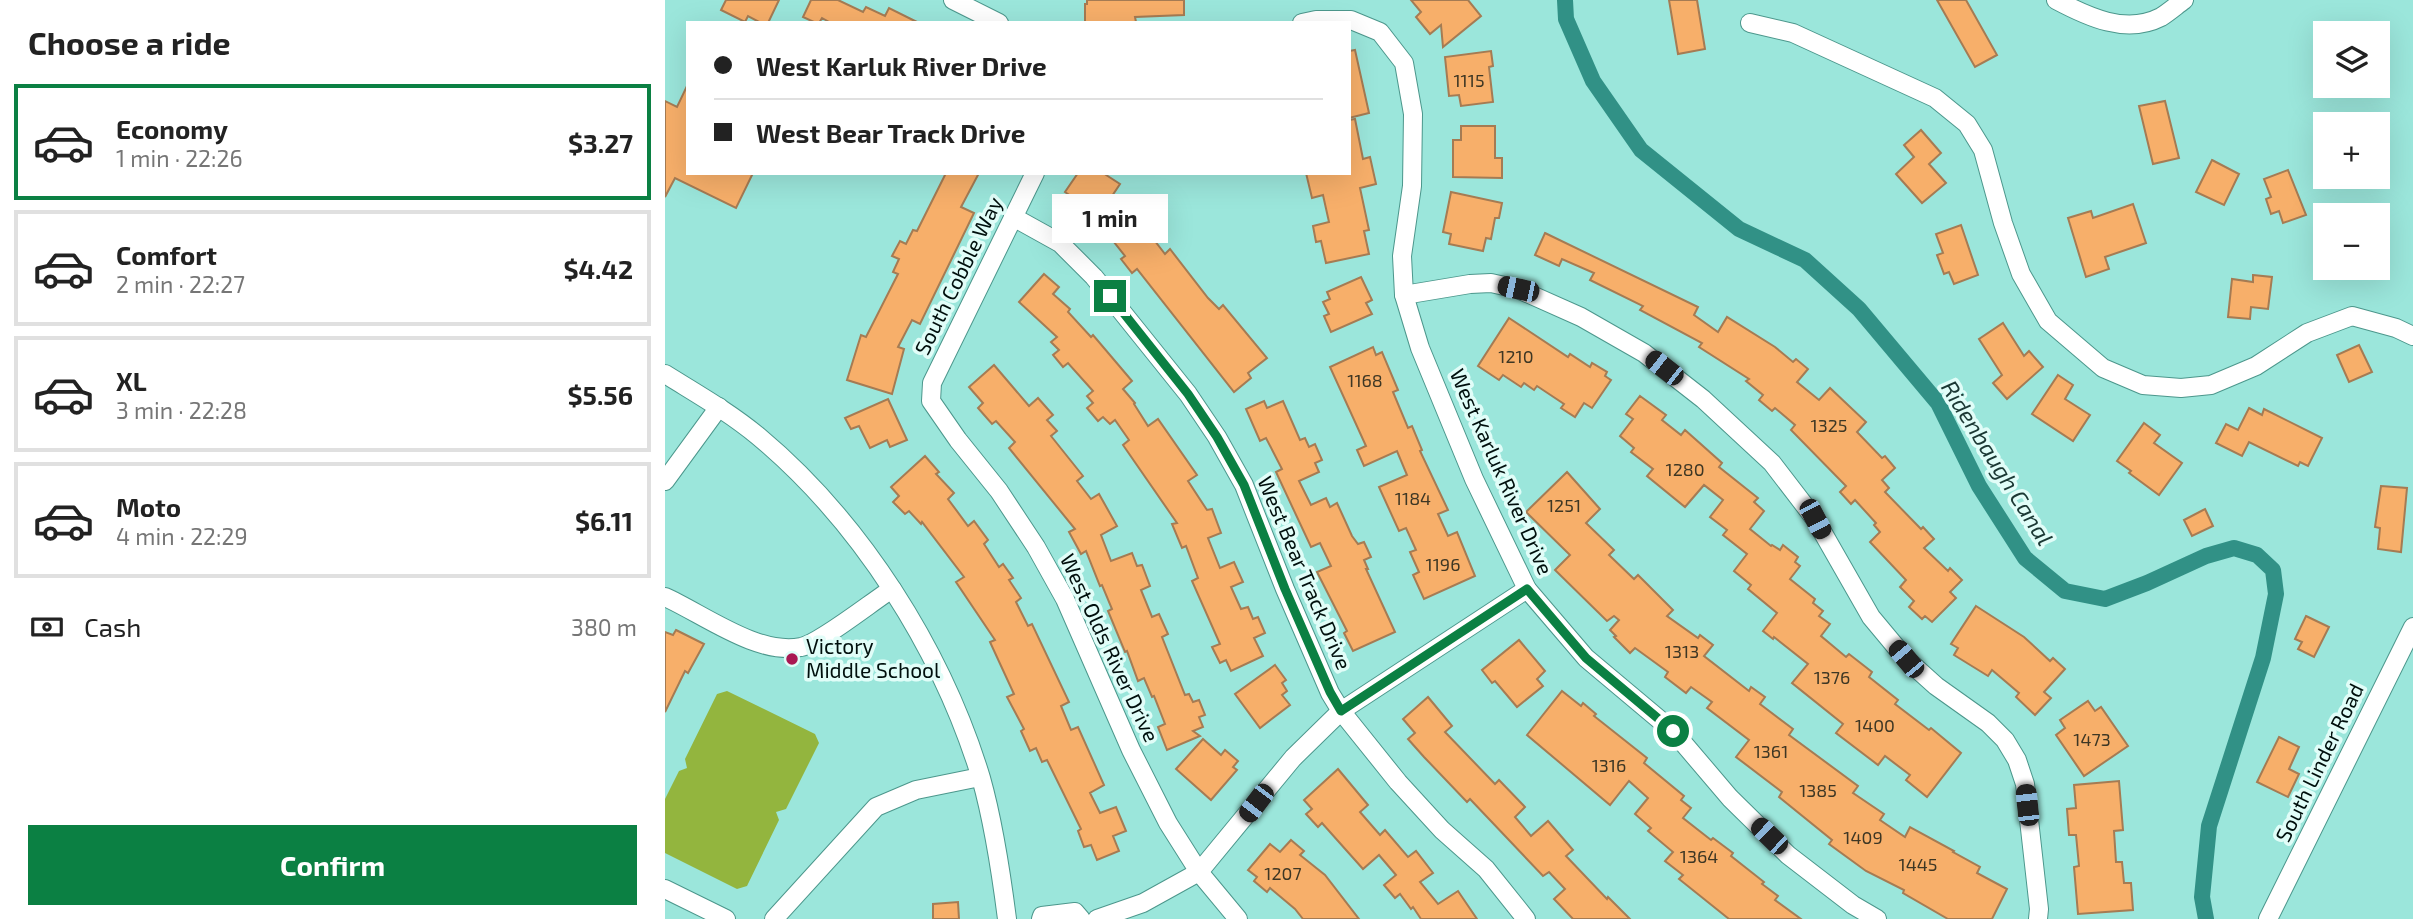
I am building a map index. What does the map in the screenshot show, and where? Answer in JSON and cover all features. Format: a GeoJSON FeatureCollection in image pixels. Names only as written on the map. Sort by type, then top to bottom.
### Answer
{"type":"FeatureCollection","features":[{"type":"Feature","properties":{"kind":"street"},"geometry":{"type":"LineString","coordinates":[[953,0],[995,21]]}},
{"type":"Feature","properties":{"kind":"street"},"geometry":{"type":"LineString","coordinates":[[2056,0],[2083,14],[2114,24],[2140,24],[2162,17],[2184,0]]}},
{"type":"Feature","properties":{"kind":"street","name":"West Karluk River Drive"},"geometry":{"type":"LineString","coordinates":[[1311,21],[1351,20],[1380,32],[1405,63],[1413,114],[1412,186],[1402,256],[1404,295],[1420,348],[1474,478],[1527,589],[1586,658],[1673,731],[1730,798],[1788,855],[1853,905],[1877,919]]}},
{"type":"Feature","properties":{"kind":"street"},"geometry":{"type":"LineString","coordinates":[[1750,23],[1793,33],[1935,98],[1967,124],[1983,150],[2003,223],[2021,274],[2048,321],[2103,368],[2143,385],[2181,388],[2211,386],[2256,366],[2308,333],[2352,316],[2396,328],[2413,336]]}},
{"type":"Feature","properties":{"kind":"street","name":"South Cobble Way"},"geometry":{"type":"LineString","coordinates":[[931,401],[932,383],[1034,175]]}},
{"type":"Feature","properties":{"kind":"street","name":"West Bear Track Drive"},"geometry":{"type":"LineString","coordinates":[[1013,216],[1060,243],[1094,277],[1188,394],[1217,437],[1244,485],[1285,589],[1341,711],[1398,782],[1442,830],[1486,869],[1527,919]]}},
{"type":"Feature","properties":{"kind":"street"},"geometry":{"type":"LineString","coordinates":[[1404,295],[1491,283],[1518,289],[1581,317],[1644,353],[1703,399],[1772,463],[1815,519],[1871,617],[1906,659],[1960,705],[1988,723],[2005,740],[2017,760],[2025,784],[2038,919]]}},
{"type":"Feature","properties":{"kind":"street"},"geometry":{"type":"LineString","coordinates":[[665,374],[719,407],[800,475],[842,522],[893,589],[949,692],[980,777],[1001,867],[1007,919]]}},
{"type":"Feature","properties":{"kind":"street","name":"West Olds River Drive"},"geometry":{"type":"LineString","coordinates":[[931,401],[999,491],[1036,547],[1065,599],[1131,750],[1168,823],[1199,872],[1238,919]]}},
{"type":"Feature","properties":{"kind":"street"},"geometry":{"type":"LineString","coordinates":[[665,481],[719,407]]}},
{"type":"Feature","properties":{"kind":"street"},"geometry":{"type":"LineString","coordinates":[[665,597],[771,648],[802,647],[893,589]]}},
{"type":"Feature","properties":{"kind":"street"},"geometry":{"type":"LineString","coordinates":[[1097,919],[1143,903],[1199,872],[1293,758],[1341,711],[1527,589]]}},
{"type":"Feature","properties":{"kind":"street","name":"South Linder Road"},"geometry":{"type":"LineString","coordinates":[[2268,919],[2413,626]]}},
{"type":"Feature","properties":{"kind":"street"},"geometry":{"type":"LineString","coordinates":[[774,919],[876,807],[916,790],[980,777]]}},
{"type":"Feature","properties":{"kind":"street"},"geometry":{"type":"LineString","coordinates":[[665,889],[726,919]]}},
{"type":"Feature","properties":{"kind":"street"},"geometry":{"type":"LineString","coordinates":[[1041,919],[1042,916],[1076,912],[1081,919]]}},
{"type":"Feature","properties":{"kind":"green space"},"geometry":{"type":"Polygon","coordinates":[[[727,691],[815,734],[819,743],[786,809],[776,812],[779,820],[747,886],[737,889],[665,853],[665,799],[679,771],[687,768],[685,759],[717,694],[727,691]]]}},
{"type":"Feature","properties":{"kind":"building"},"geometry":{"type":"Polygon","coordinates":[[[726,0],[779,0],[769,21],[757,21],[748,16],[743,21],[721,10],[726,0]]]}},
{"type":"Feature","properties":{"kind":"building"},"geometry":{"type":"Polygon","coordinates":[[[811,0],[838,0],[863,12],[866,7],[885,16],[889,8],[915,21],[827,21],[822,18],[820,21],[812,21],[803,17],[811,0]]]}},
{"type":"Feature","properties":{"kind":"building"},"geometry":{"type":"Polygon","coordinates":[[[1087,0],[1184,0],[1184,15],[1135,17],[1136,21],[1085,21],[1087,0]]]}},
{"type":"Feature","properties":{"kind":"building"},"geometry":{"type":"Polygon","coordinates":[[[1411,0],[1468,0],[1481,16],[1443,47],[1441,25],[1430,34],[1416,17],[1421,12],[1411,0]]]}},
{"type":"Feature","properties":{"kind":"building"},"geometry":{"type":"Polygon","coordinates":[[[1669,0],[1697,0],[1705,49],[1678,54],[1669,0]]]}},
{"type":"Feature","properties":{"kind":"building"},"geometry":{"type":"Polygon","coordinates":[[[1937,0],[1966,0],[1997,55],[1975,67],[1937,0]]]}},
{"type":"Feature","properties":{"kind":"building"},"geometry":{"type":"Polygon","coordinates":[[[1355,50],[1369,113],[1351,118],[1351,51],[1355,50]]]}},
{"type":"Feature","properties":{"kind":"building"},"geometry":{"type":"Polygon","coordinates":[[[1491,51],[1493,66],[1489,67],[1493,102],[1461,106],[1459,95],[1449,96],[1445,57],[1491,51]]]}},
{"type":"Feature","properties":{"kind":"building"},"geometry":{"type":"Polygon","coordinates":[[[686,88],[686,175],[752,175],[736,208],[675,178],[665,197],[665,101],[677,107],[686,88]]]}},
{"type":"Feature","properties":{"kind":"building"},"geometry":{"type":"Polygon","coordinates":[[[2165,101],[2179,158],[2153,164],[2139,106],[2165,101]]]}},
{"type":"Feature","properties":{"kind":"building"},"geometry":{"type":"Polygon","coordinates":[[[1355,119],[1363,159],[1370,157],[1376,184],[1360,188],[1369,230],[1364,231],[1369,254],[1326,263],[1321,241],[1316,242],[1313,226],[1329,222],[1323,195],[1312,198],[1306,175],[1351,175],[1351,120],[1355,119]]]}},
{"type":"Feature","properties":{"kind":"building"},"geometry":{"type":"Polygon","coordinates":[[[1461,126],[1495,126],[1495,158],[1502,158],[1502,178],[1453,177],[1453,140],[1461,140],[1461,126]]]}},
{"type":"Feature","properties":{"kind":"building"},"geometry":{"type":"Polygon","coordinates":[[[1921,130],[1941,153],[1929,164],[1946,183],[1922,203],[1896,174],[1914,157],[1904,145],[1921,130]]]}},
{"type":"Feature","properties":{"kind":"building"},"geometry":{"type":"Polygon","coordinates":[[[2212,160],[2239,174],[2224,205],[2196,192],[2212,160]]]}},
{"type":"Feature","properties":{"kind":"building"},"geometry":{"type":"Polygon","coordinates":[[[2288,170],[2306,215],[2283,223],[2279,211],[2271,214],[2266,199],[2271,197],[2264,179],[2288,170]]]}},
{"type":"Feature","properties":{"kind":"building"},"geometry":{"type":"Polygon","coordinates":[[[945,175],[978,175],[961,207],[974,213],[920,324],[912,320],[898,347],[904,349],[892,394],[847,380],[861,335],[866,337],[898,274],[893,272],[899,259],[892,256],[900,241],[906,244],[913,230],[917,231],[945,175]]]}},
{"type":"Feature","properties":{"kind":"building"},"geometry":{"type":"Polygon","coordinates":[[[1077,175],[1106,175],[1120,184],[1106,205],[1127,220],[1134,214],[1165,254],[1170,249],[1208,298],[1219,309],[1223,305],[1267,358],[1248,373],[1251,378],[1234,392],[1137,269],[1132,273],[1121,259],[1125,256],[1102,227],[1082,213],[1079,216],[1069,209],[1075,199],[1065,192],[1077,175]]]}},
{"type":"Feature","properties":{"kind":"building"},"geometry":{"type":"Polygon","coordinates":[[[1451,192],[1502,203],[1499,218],[1495,218],[1491,239],[1486,238],[1483,251],[1449,244],[1451,234],[1443,232],[1451,192]]]}},
{"type":"Feature","properties":{"kind":"building"},"geometry":{"type":"Polygon","coordinates":[[[2133,204],[2146,243],[2105,257],[2109,269],[2086,277],[2068,218],[2091,211],[2093,218],[2133,204]]]}},
{"type":"Feature","properties":{"kind":"building"},"geometry":{"type":"Polygon","coordinates":[[[1961,225],[1978,275],[1954,284],[1949,272],[1944,274],[1937,255],[1943,253],[1936,234],[1961,225]]]}},
{"type":"Feature","properties":{"kind":"building"},"geometry":{"type":"Polygon","coordinates":[[[1545,233],[1698,307],[1694,315],[1718,332],[1727,317],[1775,347],[1793,362],[1796,359],[1808,369],[1797,382],[1819,400],[1830,388],[1866,422],[1857,432],[1895,468],[1882,480],[1889,488],[1885,492],[1934,539],[1924,548],[1948,571],[1950,568],[1962,580],[1950,592],[1956,598],[1932,622],[1925,616],[1922,619],[1909,607],[1914,601],[1900,587],[1906,580],[1870,542],[1880,532],[1874,525],[1876,523],[1855,500],[1851,504],[1840,492],[1846,486],[1791,430],[1795,425],[1775,408],[1772,411],[1759,400],[1763,395],[1746,381],[1749,379],[1699,347],[1702,343],[1640,310],[1643,306],[1590,280],[1594,273],[1562,259],[1559,266],[1535,255],[1545,233]]]}},
{"type":"Feature","properties":{"kind":"building"},"geometry":{"type":"Polygon","coordinates":[[[1044,274],[1059,287],[1053,294],[1070,309],[1068,312],[1091,337],[1093,335],[1132,381],[1123,389],[1135,403],[1148,426],[1158,419],[1197,475],[1188,481],[1207,510],[1212,509],[1221,533],[1208,538],[1220,568],[1234,562],[1243,582],[1231,587],[1241,609],[1248,607],[1253,619],[1258,617],[1265,633],[1254,638],[1263,656],[1231,671],[1226,660],[1220,663],[1212,647],[1220,644],[1192,581],[1198,578],[1186,546],[1182,548],[1172,524],[1177,523],[1123,445],[1129,440],[1115,420],[1110,424],[1103,417],[1098,421],[1087,408],[1093,403],[1087,396],[1093,391],[1068,363],[1063,367],[1053,355],[1059,350],[1051,342],[1057,337],[1019,302],[1044,274]]]}},
{"type":"Feature","properties":{"kind":"building"},"geometry":{"type":"Polygon","coordinates":[[[2253,275],[2272,277],[2268,309],[2251,307],[2250,319],[2228,317],[2232,279],[2253,282],[2253,275]]]}},
{"type":"Feature","properties":{"kind":"building"},"geometry":{"type":"Polygon","coordinates":[[[1361,277],[1372,300],[1366,303],[1372,314],[1331,332],[1324,316],[1329,314],[1323,302],[1330,299],[1327,292],[1361,277]]]}},
{"type":"Feature","properties":{"kind":"building"},"geometry":{"type":"Polygon","coordinates":[[[1509,318],[1568,357],[1570,354],[1590,367],[1592,363],[1607,372],[1605,376],[1611,380],[1592,408],[1584,403],[1575,417],[1561,408],[1564,404],[1537,386],[1534,390],[1524,383],[1521,387],[1503,375],[1499,380],[1478,366],[1509,318]]]}},
{"type":"Feature","properties":{"kind":"building"},"geometry":{"type":"Polygon","coordinates":[[[2003,323],[2024,356],[2029,351],[2043,367],[2007,399],[1993,383],[2002,375],[1979,339],[2003,323]]]}},
{"type":"Feature","properties":{"kind":"building"},"geometry":{"type":"Polygon","coordinates":[[[2359,345],[2372,372],[2349,382],[2337,355],[2359,345]]]}},
{"type":"Feature","properties":{"kind":"building"},"geometry":{"type":"Polygon","coordinates":[[[1373,347],[1376,355],[1382,352],[1398,390],[1393,392],[1408,428],[1412,426],[1422,450],[1420,451],[1448,510],[1438,514],[1448,536],[1457,532],[1475,576],[1424,599],[1413,575],[1419,572],[1410,552],[1416,550],[1406,528],[1399,531],[1379,487],[1407,475],[1397,451],[1364,466],[1357,450],[1366,446],[1330,367],[1373,347]]]}},
{"type":"Feature","properties":{"kind":"building"},"geometry":{"type":"Polygon","coordinates":[[[994,365],[1029,406],[1038,398],[1053,415],[1047,420],[1057,431],[1051,436],[1083,476],[1077,481],[1091,499],[1099,494],[1117,526],[1101,535],[1111,561],[1132,553],[1137,566],[1142,565],[1150,586],[1141,590],[1152,617],[1159,614],[1168,634],[1162,637],[1185,695],[1189,694],[1193,702],[1199,700],[1205,715],[1199,717],[1203,727],[1193,731],[1200,736],[1167,750],[1158,727],[1165,724],[1154,696],[1152,697],[1144,678],[1138,681],[1108,611],[1112,609],[1102,585],[1100,586],[1086,551],[1081,554],[1069,532],[1075,529],[1009,448],[1015,442],[996,421],[992,424],[978,408],[983,403],[969,387],[994,365]]]}},
{"type":"Feature","properties":{"kind":"building"},"geometry":{"type":"Polygon","coordinates":[[[2058,375],[2073,385],[2065,399],[2090,415],[2073,441],[2032,414],[2058,375]]]}},
{"type":"Feature","properties":{"kind":"building"},"geometry":{"type":"Polygon","coordinates":[[[1640,396],[1666,415],[1662,420],[1681,435],[1685,430],[1722,463],[1719,467],[1758,498],[1754,502],[1764,511],[1750,529],[1771,546],[1780,550],[1783,545],[1798,557],[1795,562],[1800,566],[1790,579],[1815,599],[1813,603],[1823,611],[1819,616],[1830,624],[1821,636],[1846,657],[1849,654],[1872,672],[1869,677],[1898,700],[1895,704],[1929,730],[1931,728],[1961,753],[1927,797],[1906,780],[1910,775],[1885,756],[1878,765],[1836,733],[1843,724],[1792,683],[1808,664],[1763,631],[1777,613],[1748,589],[1751,585],[1734,571],[1747,554],[1723,535],[1727,530],[1710,517],[1723,500],[1704,485],[1685,507],[1647,476],[1653,469],[1631,452],[1634,448],[1620,436],[1633,419],[1626,414],[1640,396]]]}},
{"type":"Feature","properties":{"kind":"building"},"geometry":{"type":"Polygon","coordinates":[[[888,399],[907,440],[890,447],[887,440],[870,448],[859,426],[851,429],[845,418],[888,399]]]}},
{"type":"Feature","properties":{"kind":"building"},"geometry":{"type":"Polygon","coordinates":[[[1264,401],[1267,408],[1283,401],[1300,440],[1305,438],[1309,447],[1315,444],[1322,460],[1315,463],[1319,472],[1299,481],[1311,505],[1326,498],[1330,507],[1337,503],[1352,536],[1358,544],[1364,542],[1371,557],[1364,560],[1366,569],[1395,632],[1353,651],[1344,633],[1347,631],[1317,572],[1331,566],[1320,543],[1311,547],[1276,472],[1282,469],[1266,438],[1260,441],[1246,409],[1264,401]]]}},
{"type":"Feature","properties":{"kind":"building"},"geometry":{"type":"Polygon","coordinates":[[[2249,408],[2262,415],[2264,409],[2322,438],[2308,466],[2300,462],[2298,466],[2249,442],[2242,456],[2216,443],[2226,424],[2238,430],[2249,408]]]}},
{"type":"Feature","properties":{"kind":"building"},"geometry":{"type":"Polygon","coordinates":[[[2144,423],[2160,435],[2154,443],[2182,463],[2159,495],[2117,461],[2144,423]]]}},
{"type":"Feature","properties":{"kind":"building"},"geometry":{"type":"Polygon","coordinates":[[[925,456],[939,472],[936,474],[954,493],[948,499],[968,526],[974,521],[988,540],[984,544],[999,567],[1003,564],[1013,578],[1009,580],[1021,598],[1016,602],[1028,626],[1032,624],[1069,702],[1061,706],[1071,730],[1078,727],[1104,785],[1090,793],[1100,813],[1116,807],[1126,831],[1113,836],[1119,851],[1097,860],[1091,845],[1084,847],[1078,831],[1081,829],[1047,760],[1042,762],[1036,748],[1030,751],[1021,731],[1024,729],[1007,697],[1014,694],[990,642],[995,640],[956,582],[964,577],[922,522],[921,524],[909,511],[905,514],[893,502],[899,496],[891,487],[925,456]]]}},
{"type":"Feature","properties":{"kind":"building"},"geometry":{"type":"Polygon","coordinates":[[[1567,472],[1600,509],[1586,523],[1614,550],[1609,555],[1634,579],[1638,575],[1673,610],[1667,616],[1713,645],[1704,656],[1749,691],[1751,687],[1765,697],[1760,704],[1793,729],[1789,735],[1858,786],[1853,793],[1884,814],[1880,820],[1905,837],[1910,827],[1980,867],[1977,873],[2007,889],[1992,919],[1948,919],[1903,893],[1904,890],[1866,871],[1829,844],[1832,840],[1779,797],[1782,792],[1736,757],[1749,740],[1707,708],[1712,702],[1691,687],[1686,693],[1665,677],[1668,672],[1635,648],[1630,653],[1614,637],[1616,636],[1610,630],[1619,620],[1614,616],[1607,621],[1555,570],[1570,555],[1526,512],[1567,472]]]}},
{"type":"Feature","properties":{"kind":"building"},"geometry":{"type":"Polygon","coordinates":[[[2381,486],[2407,488],[2401,552],[2378,549],[2380,528],[2375,527],[2381,486]]]}},
{"type":"Feature","properties":{"kind":"building"},"geometry":{"type":"Polygon","coordinates":[[[2205,509],[2213,526],[2192,536],[2184,520],[2205,509]]]}},
{"type":"Feature","properties":{"kind":"building"},"geometry":{"type":"Polygon","coordinates":[[[1976,606],[2024,637],[2050,661],[2053,658],[2065,669],[2044,692],[2051,698],[2035,715],[2016,697],[2019,693],[1992,670],[1988,676],[1954,655],[1958,648],[1951,644],[1976,606]]]}},
{"type":"Feature","properties":{"kind":"building"},"geometry":{"type":"Polygon","coordinates":[[[2306,616],[2329,627],[2314,657],[2298,649],[2302,642],[2295,639],[2306,616]]]}},
{"type":"Feature","properties":{"kind":"building"},"geometry":{"type":"Polygon","coordinates":[[[676,630],[704,644],[688,673],[685,671],[665,712],[665,632],[673,635],[676,630]]]}},
{"type":"Feature","properties":{"kind":"building"},"geometry":{"type":"Polygon","coordinates":[[[1519,640],[1545,671],[1537,679],[1543,686],[1517,707],[1482,670],[1519,640]]]}},
{"type":"Feature","properties":{"kind":"building"},"geometry":{"type":"Polygon","coordinates":[[[1275,665],[1286,680],[1282,683],[1287,691],[1282,695],[1290,705],[1260,728],[1235,694],[1275,665]]]}},
{"type":"Feature","properties":{"kind":"building"},"geometry":{"type":"Polygon","coordinates":[[[1562,691],[1581,706],[1583,703],[1596,714],[1594,716],[1647,758],[1644,763],[1684,796],[1681,800],[1691,808],[1683,818],[1733,853],[1731,856],[1778,896],[1775,900],[1801,919],[1729,919],[1679,879],[1683,875],[1665,861],[1673,852],[1648,831],[1651,828],[1635,814],[1648,798],[1629,781],[1610,805],[1527,735],[1562,691]]]}},
{"type":"Feature","properties":{"kind":"building"},"geometry":{"type":"Polygon","coordinates":[[[1428,697],[1452,726],[1445,732],[1495,784],[1499,780],[1525,807],[1515,817],[1531,836],[1548,821],[1573,850],[1566,856],[1630,919],[1573,919],[1554,899],[1565,889],[1549,872],[1543,876],[1470,799],[1467,802],[1424,757],[1408,739],[1415,733],[1403,719],[1428,697]]]}},
{"type":"Feature","properties":{"kind":"building"},"geometry":{"type":"Polygon","coordinates":[[[2088,701],[2095,711],[2101,707],[2128,746],[2084,776],[2056,735],[2065,728],[2060,720],[2088,701]]]}},
{"type":"Feature","properties":{"kind":"building"},"geometry":{"type":"Polygon","coordinates":[[[2279,737],[2299,747],[2289,769],[2299,774],[2288,797],[2257,782],[2279,737]]]}},
{"type":"Feature","properties":{"kind":"building"},"geometry":{"type":"Polygon","coordinates":[[[1203,739],[1221,755],[1225,750],[1238,761],[1233,767],[1237,770],[1211,800],[1176,769],[1203,739]]]}},
{"type":"Feature","properties":{"kind":"building"},"geometry":{"type":"Polygon","coordinates":[[[1338,769],[1368,805],[1360,812],[1380,835],[1385,830],[1408,857],[1416,851],[1433,873],[1420,882],[1438,904],[1458,891],[1477,919],[1421,919],[1400,894],[1395,898],[1384,885],[1396,875],[1379,855],[1363,869],[1322,823],[1318,827],[1306,814],[1312,809],[1304,800],[1338,769]]]}},
{"type":"Feature","properties":{"kind":"building"},"geometry":{"type":"Polygon","coordinates":[[[2119,781],[2123,830],[2114,831],[2116,862],[2122,862],[2124,883],[2131,883],[2133,910],[2078,914],[2074,867],[2079,866],[2076,835],[2069,835],[2067,809],[2076,808],[2074,785],[2119,781]]]}},
{"type":"Feature","properties":{"kind":"building"},"geometry":{"type":"Polygon","coordinates":[[[1291,840],[1304,851],[1300,855],[1325,875],[1359,919],[1303,919],[1270,888],[1267,892],[1254,881],[1257,877],[1248,870],[1270,844],[1280,852],[1291,840]]]}},
{"type":"Feature","properties":{"kind":"building"},"geometry":{"type":"Polygon","coordinates":[[[958,902],[959,919],[933,919],[933,904],[958,902]]]}},
{"type":"Feature","properties":{"kind":"waterway","name":"Ridenbaugh Canal"},"geometry":{"type":"LineString","coordinates":[[1565,0],[1566,19],[1593,81],[1641,150],[1739,229],[1805,260],[1859,309],[1938,403],[1979,486],[2025,558],[2065,591],[2105,599],[2206,556],[2234,548],[2257,555],[2273,570],[2276,594],[2263,658],[2209,826],[2202,897],[2206,919]]}},
{"type":"Feature","properties":{"kind":"place","name":"Victory Middle School"},"geometry":{"type":"Point","coordinates":[792,659]}},
{"type":"Feature","properties":{"kind":"route"},"geometry":{"type":"LineString","coordinates":[[1110,296],[1188,394],[1217,437],[1244,485],[1285,589],[1341,711],[1527,589],[1586,658],[1673,731]]}}]}
